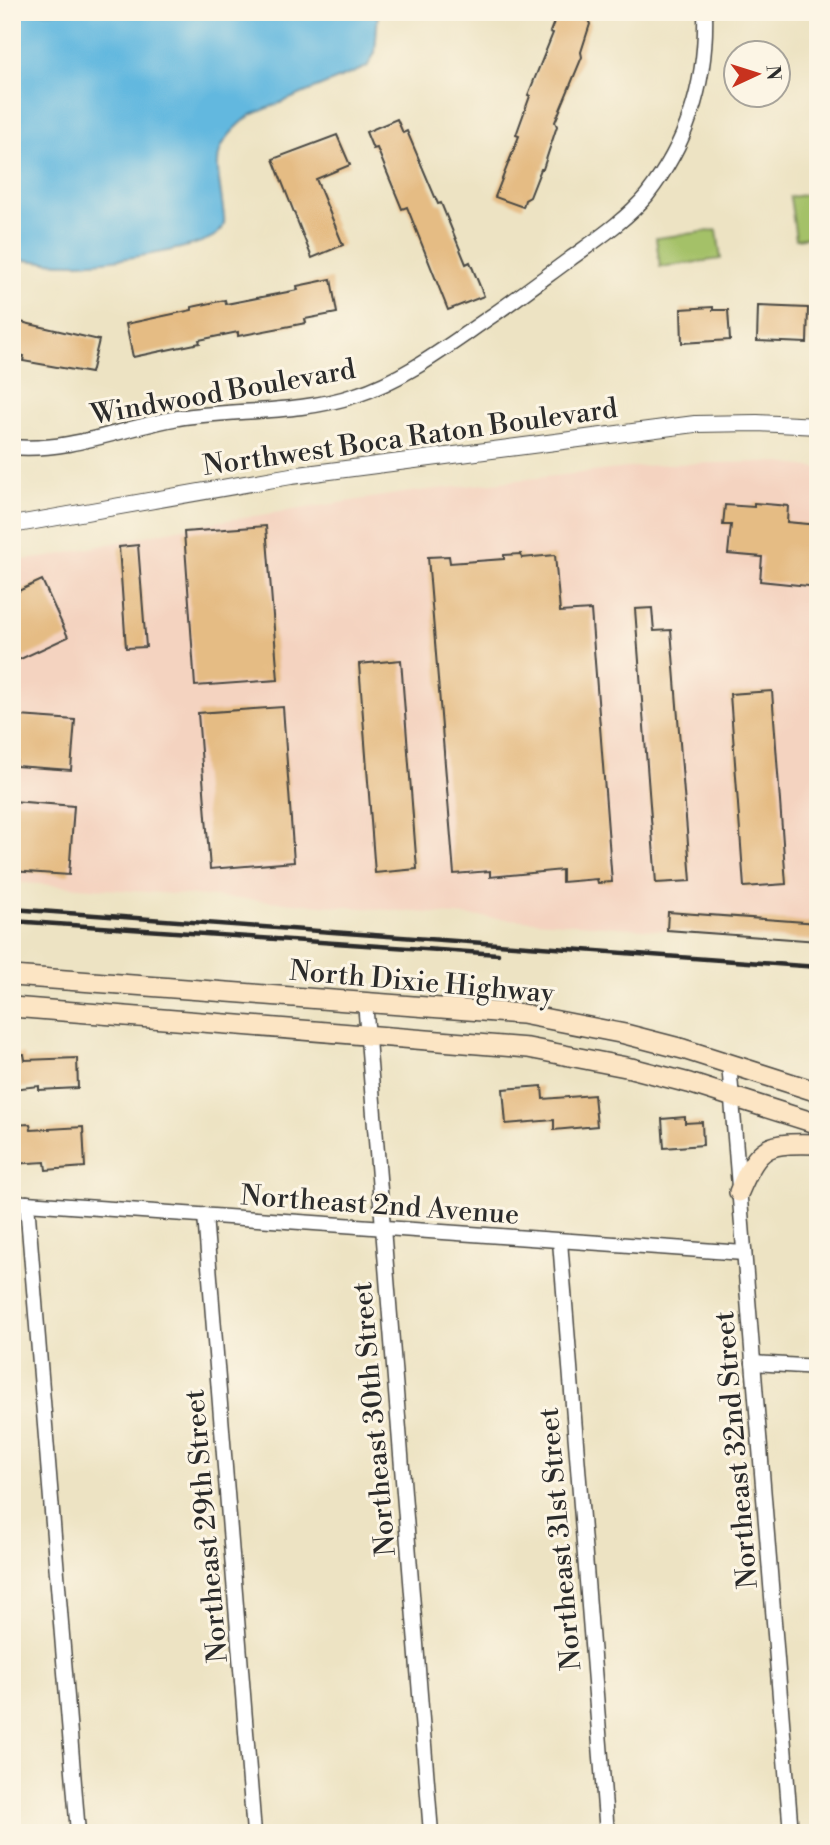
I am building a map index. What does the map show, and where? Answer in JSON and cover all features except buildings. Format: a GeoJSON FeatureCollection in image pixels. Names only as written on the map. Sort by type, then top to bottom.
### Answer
{"type":"FeatureCollection","features":[{"type":"Feature","properties":{"kind":"main road","name":"North Dixie Highway"},"geometry":{"type":"LineString","coordinates":[[12,976],[522,1014],[625,1034],[729,1063],[818,1092]]}},
{"type":"Feature","properties":{"kind":"main road","name":"North Dixie Highway"},"geometry":{"type":"LineString","coordinates":[[12,1007],[528,1048],[631,1068],[732,1096],[818,1124]]}},
{"type":"Feature","properties":{"kind":"main road"},"geometry":{"type":"LineString","coordinates":[[739,1192],[749,1168],[760,1153],[769,1147],[779,1144],[818,1144]]}},
{"type":"Feature","properties":{"kind":"street","name":"Windwood Boulevard"},"geometry":{"type":"LineString","coordinates":[[12,447],[48,447],[77,443],[180,418],[333,402],[374,389],[436,354],[609,231],[646,196],[674,152],[697,97],[703,69],[705,12]]}},
{"type":"Feature","properties":{"kind":"street","name":"Northwest Boca Raton Boulevard"},"geometry":{"type":"LineString","coordinates":[[12,525],[291,477],[695,424],[818,426]]}},
{"type":"Feature","properties":{"kind":"street","name":"Northeast 30th Street"},"geometry":{"type":"LineString","coordinates":[[365,1001],[431,1833]]}},
{"type":"Feature","properties":{"kind":"street","name":"Northeast 32nd Street"},"geometry":{"type":"LineString","coordinates":[[729,1063],[791,1833]]}},
{"type":"Feature","properties":{"kind":"street","name":"Northeast 2nd Avenue"},"geometry":{"type":"LineString","coordinates":[[20,1202],[744,1253]]}},
{"type":"Feature","properties":{"kind":"street"},"geometry":{"type":"LineString","coordinates":[[20,1202],[78,1833]]}},
{"type":"Feature","properties":{"kind":"street","name":"Northeast 29th Street"},"geometry":{"type":"LineString","coordinates":[[205,1216],[254,1833]]}},
{"type":"Feature","properties":{"kind":"street","name":"Northeast 31st Street"},"geometry":{"type":"LineString","coordinates":[[560,1241],[607,1833]]}},
{"type":"Feature","properties":{"kind":"street"},"geometry":{"type":"LineString","coordinates":[[753,1363],[818,1367]]}},
{"type":"Feature","properties":{"kind":"shaded area"},"geometry":{"type":"Polygon","coordinates":[[[773,462],[818,468],[818,942],[12,882],[12,561],[49,557],[196,525],[410,492],[664,464],[773,462]]]}},
{"type":"Feature","properties":{"kind":"green space"},"geometry":{"type":"Polygon","coordinates":[[[818,193],[818,236],[796,239],[790,197],[818,193]]]}},
{"type":"Feature","properties":{"kind":"green space"},"geometry":{"type":"Polygon","coordinates":[[[717,230],[721,259],[660,267],[656,238],[717,230]]]}},
{"type":"Feature","properties":{"kind":"water"},"geometry":{"type":"Polygon","coordinates":[[[12,12],[378,12],[375,53],[367,67],[251,115],[228,137],[219,156],[218,167],[224,220],[221,230],[212,237],[177,249],[77,263],[12,258],[12,12]]]}},
{"type":"Feature","properties":{"kind":"railway"},"geometry":{"type":"LineString","coordinates":[[12,909],[818,967]]}},
{"type":"Feature","properties":{"kind":"railway"},"geometry":{"type":"LineString","coordinates":[[12,921],[498,954]]}}]}
